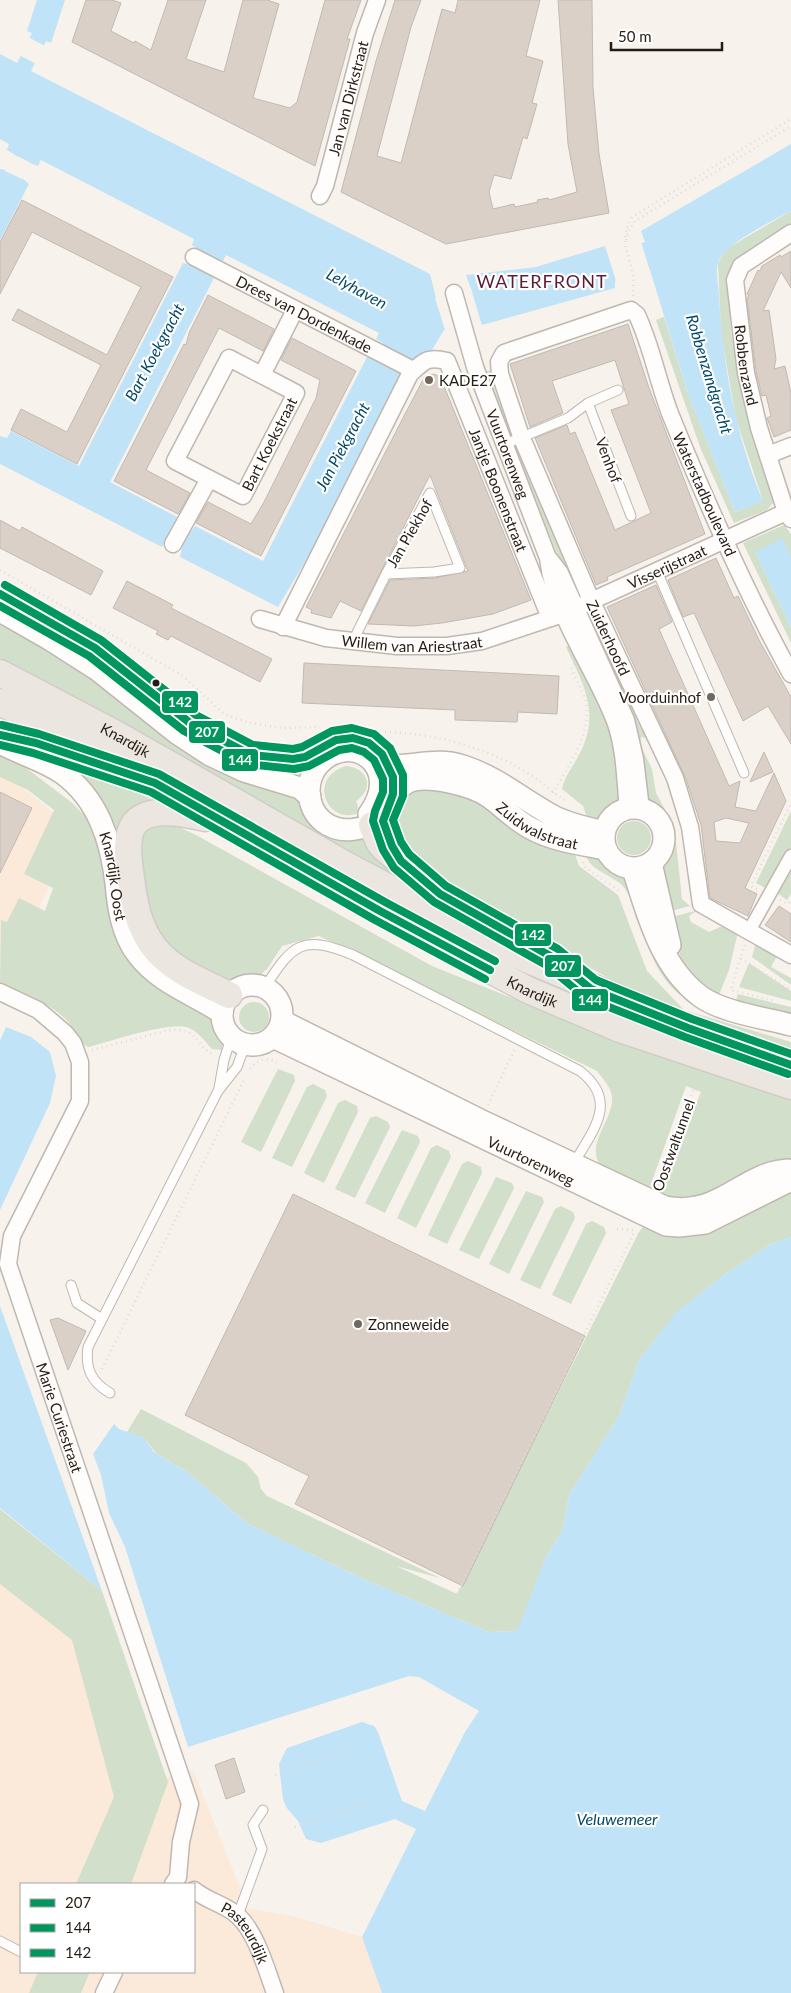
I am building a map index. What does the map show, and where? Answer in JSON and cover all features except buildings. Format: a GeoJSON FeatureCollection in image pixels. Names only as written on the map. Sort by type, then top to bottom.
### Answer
{"type":"FeatureCollection","features":[{"type":"Feature","properties":{"kind":"main road","name":"Knardijk"},"geometry":{"type":"LineString","coordinates":[[0,673],[124,739],[346,866],[508,951],[591,989],[688,1028],[791,1065]]}},
{"type":"Feature","properties":{"kind":"main road","name":"Knardijk"},"geometry":{"type":"LineString","coordinates":[[0,702],[155,783],[380,911],[528,990],[620,1029],[791,1086]]}},
{"type":"Feature","properties":{"kind":"main road"},"geometry":{"type":"LineString","coordinates":[[0,735],[36,743],[155,783]]}},
{"type":"Feature","properties":{"kind":"main road"},"geometry":{"type":"LineString","coordinates":[[383,811],[385,830],[401,861],[440,894],[552,956],[591,989]]}},
{"type":"Feature","properties":{"kind":"main road"},"geometry":{"type":"LineString","coordinates":[[223,822],[172,813],[147,815],[137,821],[130,831],[128,842],[135,909],[153,945],[173,965],[226,1004]]}},
{"type":"Feature","properties":{"kind":"street","name":"Jan van Dirkstraat"},"geometry":{"type":"LineString","coordinates":[[320,196],[325,186],[365,34],[377,0]]}},
{"type":"Feature","properties":{"kind":"street","name":"Robbenzand"},"geometry":{"type":"LineString","coordinates":[[789,516],[759,428],[746,373],[735,280],[741,266],[791,233]]}},
{"type":"Feature","properties":{"kind":"street","name":"Drees van Dordenkade"},"geometry":{"type":"LineString","coordinates":[[194,257],[413,370]]}},
{"type":"Feature","properties":{"kind":"street","name":"Vuurtorenweg"},"geometry":{"type":"LineString","coordinates":[[454,293],[475,367],[548,558],[560,573],[563,613],[626,720],[635,759],[634,809]]}},
{"type":"Feature","properties":{"kind":"street"},"geometry":{"type":"LineString","coordinates":[[262,375],[296,310]]}},
{"type":"Feature","properties":{"kind":"street"},"geometry":{"type":"LineString","coordinates":[[521,436],[500,374],[499,362],[504,353],[631,310]]}},
{"type":"Feature","properties":{"kind":"street","name":"Waterstadboulevard"},"geometry":{"type":"LineString","coordinates":[[631,310],[640,322],[667,404],[699,484],[768,632],[791,674]]}},
{"type":"Feature","properties":{"kind":"street","name":"Bart Koekstraat"},"geometry":{"type":"LineString","coordinates":[[229,358],[262,375],[296,393],[243,496],[175,461],[229,358]]}},
{"type":"Feature","properties":{"kind":"street","name":"Jantje Boonenstraat"},"geometry":{"type":"LineString","coordinates":[[413,370],[424,361],[434,358],[447,361],[563,613]]}},
{"type":"Feature","properties":{"kind":"street"},"geometry":{"type":"LineString","coordinates":[[283,627],[413,370]]}},
{"type":"Feature","properties":{"kind":"street","name":"Zuiderhoofd"},"geometry":{"type":"LineString","coordinates":[[521,436],[591,600],[674,778],[690,826],[701,904],[749,931]]}},
{"type":"Feature","properties":{"kind":"street"},"geometry":{"type":"LineString","coordinates":[[768,455],[791,446]]}},
{"type":"Feature","properties":{"kind":"street"},"geometry":{"type":"LineString","coordinates":[[173,544],[209,479]]}},
{"type":"Feature","properties":{"kind":"street","name":"Visserijstraat"},"geometry":{"type":"LineString","coordinates":[[563,613],[725,541],[789,516]]}},
{"type":"Feature","properties":{"kind":"street"},"geometry":{"type":"LineString","coordinates":[[0,594],[95,648],[164,703],[217,741],[251,755],[293,759],[317,757]]}},
{"type":"Feature","properties":{"kind":"street"},"geometry":{"type":"LineString","coordinates":[[0,611],[49,639],[99,672],[178,734],[210,755],[244,771],[300,788],[310,797]]}},
{"type":"Feature","properties":{"kind":"street","name":"Willem van Ariestraat"},"geometry":{"type":"LineString","coordinates":[[260,619],[326,638],[397,646],[447,646],[482,641],[563,613]]}},
{"type":"Feature","properties":{"kind":"street"},"geometry":{"type":"LineString","coordinates":[[310,797],[312,775],[317,757],[328,742],[353,738],[369,743],[393,777],[383,811],[369,814],[378,801],[382,786],[379,771],[382,762]]}},
{"type":"Feature","properties":{"kind":"street","name":"Knardijk Oost"},"geometry":{"type":"LineString","coordinates":[[0,743],[61,773],[75,785],[96,810],[106,834],[114,862],[118,906],[126,932],[136,954],[169,983],[203,1000],[226,1004]]}},
{"type":"Feature","properties":{"kind":"street","name":"Zuidwalstraat"},"geometry":{"type":"LineString","coordinates":[[382,762],[434,761],[462,765],[489,775],[554,817],[582,827],[604,840]]}},
{"type":"Feature","properties":{"kind":"street","name":"Zuidwalstraat"},"geometry":{"type":"LineString","coordinates":[[310,797],[314,811],[330,826],[352,831],[383,811],[409,782],[431,779],[464,786],[487,795],[529,828],[553,839],[604,840]]}},
{"type":"Feature","properties":{"kind":"street"},"geometry":{"type":"LineString","coordinates":[[634,809],[653,815],[661,826],[664,840],[660,853],[642,866],[616,863],[604,840],[613,817],[634,809]]}},
{"type":"Feature","properties":{"kind":"street"},"geometry":{"type":"LineString","coordinates":[[791,856],[749,931],[791,955]]}},
{"type":"Feature","properties":{"kind":"street"},"geometry":{"type":"LineString","coordinates":[[642,866],[668,932],[673,965],[700,997],[720,1006],[791,1025]]}},
{"type":"Feature","properties":{"kind":"street"},"geometry":{"type":"LineString","coordinates":[[246,986],[265,987],[279,1001],[278,1029],[260,1045],[238,1041],[225,1029],[226,1004],[246,986]]}},
{"type":"Feature","properties":{"kind":"street"},"geometry":{"type":"LineString","coordinates":[[0,992],[38,1010],[65,1033],[78,1053]]}},
{"type":"Feature","properties":{"kind":"street","name":"Vuurtorenweg"},"geometry":{"type":"LineString","coordinates":[[278,1029],[480,1120],[645,1216],[666,1225],[679,1226],[705,1223],[791,1180]]}},
{"type":"Feature","properties":{"kind":"street","name":"Vuurtorenweg"},"geometry":{"type":"LineString","coordinates":[[278,1029],[570,1171],[678,1210],[704,1207],[758,1179],[781,1171],[791,1170]]}},
{"type":"Feature","properties":{"kind":"street","name":"Marie Curiestraat"},"geometry":{"type":"LineString","coordinates":[[78,1053],[80,1101],[12,1236],[8,1264],[190,1804],[181,1842],[179,1882]]}},
{"type":"Feature","properties":{"kind":"street","name":"Pasteurdijk"},"geometry":{"type":"LineString","coordinates":[[195,1891],[203,1898],[238,1915],[261,1950],[275,1993]]}},
{"type":"Feature","properties":{"kind":"street"},"geometry":{"type":"LineString","coordinates":[[104,1993],[114,1973]]}},
{"type":"Feature","properties":{"kind":"lane"},"geometry":{"type":"LineString","coordinates":[[505,444],[568,418],[588,403],[618,390]]}},
{"type":"Feature","properties":{"kind":"lane","name":"Venhof"},"geometry":{"type":"LineString","coordinates":[[588,403],[631,516]]}},
{"type":"Feature","properties":{"kind":"lane","name":"Jan Piekhof"},"geometry":{"type":"LineString","coordinates":[[354,641],[386,574],[430,493],[460,568],[434,572],[386,574]]}},
{"type":"Feature","properties":{"kind":"lane"},"geometry":{"type":"LineString","coordinates":[[657,571],[744,773]]}},
{"type":"Feature","properties":{"kind":"lane"},"geometry":{"type":"LineString","coordinates":[[265,987],[286,956],[295,949],[308,945],[328,944],[580,1071],[594,1082],[599,1092],[602,1107],[597,1123],[570,1171]]}},
{"type":"Feature","properties":{"kind":"lane"},"geometry":{"type":"LineString","coordinates":[[218,1091],[224,1060],[238,1041]]}},
{"type":"Feature","properties":{"kind":"lane"},"geometry":{"type":"LineString","coordinates":[[110,1393],[95,1382],[88,1368],[86,1359],[88,1347],[218,1091],[237,1066],[238,1041]]}},
{"type":"Feature","properties":{"kind":"lane"},"geometry":{"type":"LineString","coordinates":[[71,1284],[77,1303],[102,1319]]}},
{"type":"Feature","properties":{"kind":"lane"},"geometry":{"type":"LineString","coordinates":[[238,1915],[262,1849],[253,1825],[263,1810]]}},
{"type":"Feature","properties":{"kind":"lane"},"geometry":{"type":"LineString","coordinates":[[0,1941],[20,1951]]}},
{"type":"Feature","properties":{"kind":"path"},"geometry":{"type":"LineString","coordinates":[[631,310],[633,276],[624,247],[625,231],[632,217],[791,119]]}},
{"type":"Feature","properties":{"kind":"path"},"geometry":{"type":"LineString","coordinates":[[624,247],[629,230],[635,221],[791,126]]}},
{"type":"Feature","properties":{"kind":"path"},"geometry":{"type":"LineString","coordinates":[[0,570],[183,676],[224,714],[247,722],[281,728],[324,727]]}},
{"type":"Feature","properties":{"kind":"path"},"geometry":{"type":"LineString","coordinates":[[379,732],[404,733],[467,744],[502,758],[533,776],[553,793],[581,743],[586,724],[585,701],[567,659]]}},
{"type":"Feature","properties":{"kind":"path"},"geometry":{"type":"LineString","coordinates":[[749,931],[731,990],[783,1003]]}},
{"type":"Feature","properties":{"kind":"path"},"geometry":{"type":"LineString","coordinates":[[740,958],[791,990]]}},
{"type":"Feature","properties":{"kind":"path"},"geometry":{"type":"LineString","coordinates":[[78,1053],[169,1030],[182,1029],[190,1032],[204,1049],[224,1060]]}},
{"type":"Feature","properties":{"kind":"path"},"geometry":{"type":"LineString","coordinates":[[480,1120],[520,1041]]}},
{"type":"Feature","properties":{"kind":"path"},"geometry":{"type":"LineString","coordinates":[[95,1382],[248,1070],[259,1060],[268,1058],[277,1062]]}},
{"type":"Feature","properties":{"kind":"path"},"geometry":{"type":"LineString","coordinates":[[237,1066],[248,1070]]}},
{"type":"Feature","properties":{"kind":"path","name":"Oostwaltunnel"},"geometry":{"type":"LineString","coordinates":[[652,1202],[694,1088]]}},
{"type":"Feature","properties":{"kind":"path"},"geometry":{"type":"LineString","coordinates":[[457,1594],[635,1231]]}},
{"type":"Feature","properties":{"kind":"path"},"geometry":{"type":"LineString","coordinates":[[275,1775],[362,1747]]}},
{"type":"Feature","properties":{"kind":"path"},"geometry":{"type":"LineString","coordinates":[[295,1826],[377,1800]]}},
{"type":"Feature","properties":{"kind":"shaded area"},"geometry":{"type":"Polygon","coordinates":[[[0,770],[74,829],[0,998],[0,770]]]}},
{"type":"Feature","properties":{"kind":"shaded area"},"geometry":{"type":"Polygon","coordinates":[[[0,1555],[110,1631],[158,1780],[193,1770],[248,1908],[296,1917],[362,1937],[382,1993],[0,1993],[0,1555]]]}},
{"type":"Feature","properties":{"kind":"green space"},"geometry":{"type":"Polygon","coordinates":[[[791,211],[791,225],[742,257],[729,294],[731,333],[740,377],[773,496],[773,503],[767,510],[734,523],[700,447],[656,320],[664,317],[688,394],[735,512],[763,501],[736,419],[721,333],[718,263],[726,249],[791,211]]]}},
{"type":"Feature","properties":{"kind":"green space"},"geometry":{"type":"Polygon","coordinates":[[[492,370],[494,373],[489,376],[576,589],[572,590],[483,372],[492,370]]]}},
{"type":"Feature","properties":{"kind":"green space"},"geometry":{"type":"Polygon","coordinates":[[[784,525],[791,534],[791,558],[755,552],[791,628],[791,643],[743,543],[784,525]]]}},
{"type":"Feature","properties":{"kind":"green space"},"geometry":{"type":"Polygon","coordinates":[[[0,615],[300,798],[368,833],[510,944],[74,697],[0,658],[0,615]]]}},
{"type":"Feature","properties":{"kind":"green space"},"geometry":{"type":"Polygon","coordinates":[[[597,632],[642,731],[648,730],[652,739],[641,737],[640,744],[652,769],[656,793],[669,817],[676,843],[682,899],[690,906],[667,912],[659,865],[670,844],[669,831],[660,813],[647,800],[591,634],[597,632]]]}},
{"type":"Feature","properties":{"kind":"green space"},"geometry":{"type":"Polygon","coordinates":[[[573,643],[614,737],[621,799],[607,815],[598,820],[588,820],[583,806],[562,789],[587,737],[589,723],[587,698],[566,647],[573,643]]]}},
{"type":"Feature","properties":{"kind":"green space"},"geometry":{"type":"Polygon","coordinates":[[[16,742],[89,769],[151,799],[153,802],[121,845],[179,983],[107,821],[16,742]]]}},
{"type":"Feature","properties":{"kind":"green space"},"geometry":{"type":"Polygon","coordinates":[[[0,751],[5,752],[71,802],[94,825],[108,865],[211,1011],[223,1038],[222,1050],[212,1049],[195,1032],[181,1026],[155,1029],[89,1047],[81,1044],[68,1022],[59,1013],[37,999],[0,983],[1,920],[7,922],[19,898],[45,911],[53,888],[24,874],[54,810],[28,790],[0,777],[0,751]]]}},
{"type":"Feature","properties":{"kind":"green space"},"geometry":{"type":"Polygon","coordinates":[[[346,766],[360,770],[366,779],[367,785],[362,796],[356,801],[360,812],[349,815],[339,813],[331,808],[326,800],[324,790],[327,780],[334,772],[346,766]]]}},
{"type":"Feature","properties":{"kind":"green space"},"geometry":{"type":"Polygon","coordinates":[[[442,785],[573,849],[579,866],[618,895],[647,971],[684,1010],[791,1042],[791,1051],[728,1034],[628,989],[460,892],[411,852],[394,832],[391,816],[397,802],[413,787],[442,785]]]}},
{"type":"Feature","properties":{"kind":"green space"},"geometry":{"type":"Polygon","coordinates":[[[791,811],[791,847],[767,889],[756,883],[791,811]]]}},
{"type":"Feature","properties":{"kind":"green space"},"geometry":{"type":"Polygon","coordinates":[[[634,821],[646,826],[651,838],[646,850],[634,855],[622,850],[617,838],[622,826],[634,821]]]}},
{"type":"Feature","properties":{"kind":"green space"},"geometry":{"type":"Polygon","coordinates":[[[150,825],[174,825],[196,835],[432,966],[552,1014],[791,1098],[791,1164],[721,1196],[657,1200],[701,1092],[686,1086],[647,1195],[610,1174],[601,1166],[597,1158],[598,1141],[609,1115],[612,1097],[608,1086],[597,1071],[319,936],[282,946],[267,969],[259,976],[246,982],[226,985],[163,950],[135,866],[143,830],[150,825]]]}},
{"type":"Feature","properties":{"kind":"green space"},"geometry":{"type":"Polygon","coordinates":[[[585,849],[604,858],[611,868],[630,880],[645,919],[637,921],[628,893],[622,885],[593,866],[586,856],[585,849]]]}},
{"type":"Feature","properties":{"kind":"green space"},"geometry":{"type":"Polygon","coordinates":[[[791,867],[791,894],[787,900],[777,893],[791,867]]]}},
{"type":"Feature","properties":{"kind":"green space"},"geometry":{"type":"Polygon","coordinates":[[[698,910],[689,916],[691,922],[709,932],[725,925],[738,932],[729,970],[719,995],[736,1001],[738,994],[791,1007],[791,1019],[706,992],[683,966],[669,918],[698,910]]]}},
{"type":"Feature","properties":{"kind":"green space"},"geometry":{"type":"Polygon","coordinates":[[[647,925],[689,1000],[671,986],[658,968],[641,927],[647,925]]]}},
{"type":"Feature","properties":{"kind":"green space"},"geometry":{"type":"Polygon","coordinates":[[[756,942],[778,954],[771,967],[791,978],[791,985],[752,957],[756,942]]]}},
{"type":"Feature","properties":{"kind":"green space"},"geometry":{"type":"Polygon","coordinates":[[[749,963],[791,991],[791,1001],[739,987],[749,963]]]}},
{"type":"Feature","properties":{"kind":"green space"},"geometry":{"type":"Polygon","coordinates":[[[254,1002],[265,1006],[269,1017],[265,1028],[254,1032],[243,1028],[239,1017],[243,1006],[254,1002]]]}},
{"type":"Feature","properties":{"kind":"green space"},"geometry":{"type":"Polygon","coordinates":[[[278,1069],[294,1075],[295,1081],[261,1152],[241,1142],[278,1069]]]}},
{"type":"Feature","properties":{"kind":"green space"},"geometry":{"type":"Polygon","coordinates":[[[313,1084],[325,1090],[327,1096],[292,1167],[272,1158],[307,1087],[313,1084]]]}},
{"type":"Feature","properties":{"kind":"green space"},"geometry":{"type":"Polygon","coordinates":[[[345,1100],[357,1106],[358,1112],[324,1183],[304,1173],[338,1103],[345,1100]]]}},
{"type":"Feature","properties":{"kind":"green space"},"geometry":{"type":"Polygon","coordinates":[[[376,1116],[388,1122],[390,1127],[355,1198],[335,1189],[370,1118],[376,1116]]]}},
{"type":"Feature","properties":{"kind":"green space"},"geometry":{"type":"Polygon","coordinates":[[[402,1130],[418,1136],[420,1142],[385,1213],[365,1203],[402,1130]]]}},
{"type":"Feature","properties":{"kind":"green space"},"geometry":{"type":"Polygon","coordinates":[[[437,1145],[449,1151],[451,1157],[416,1228],[397,1218],[431,1148],[437,1145]]]}},
{"type":"Feature","properties":{"kind":"green space"},"geometry":{"type":"Polygon","coordinates":[[[468,1161],[481,1167],[482,1173],[447,1244],[428,1235],[462,1164],[468,1161]]]}},
{"type":"Feature","properties":{"kind":"green space"},"geometry":{"type":"Polygon","coordinates":[[[496,1177],[512,1183],[514,1188],[479,1259],[459,1250],[496,1177]]]}},
{"type":"Feature","properties":{"kind":"green space"},"geometry":{"type":"Polygon","coordinates":[[[791,1186],[791,1237],[769,1245],[724,1275],[678,1311],[639,1360],[619,1416],[569,1495],[563,1529],[546,1557],[518,1631],[489,1632],[366,1580],[248,1524],[187,1472],[156,1453],[144,1438],[127,1432],[141,1409],[246,1463],[258,1477],[261,1489],[267,1496],[440,1578],[396,1566],[457,1594],[639,1232],[647,1222],[791,1186]]]}},
{"type":"Feature","properties":{"kind":"green space"},"geometry":{"type":"Polygon","coordinates":[[[526,1191],[542,1197],[544,1202],[509,1274],[489,1264],[526,1191]]]}},
{"type":"Feature","properties":{"kind":"green space"},"geometry":{"type":"Polygon","coordinates":[[[561,1206],[573,1212],[575,1218],[540,1289],[520,1280],[555,1209],[561,1206]]]}},
{"type":"Feature","properties":{"kind":"green space"},"geometry":{"type":"Polygon","coordinates":[[[592,1221],[604,1227],[606,1233],[571,1304],[552,1295],[586,1224],[592,1221]]]}},
{"type":"Feature","properties":{"kind":"green space"},"geometry":{"type":"Polygon","coordinates":[[[0,1509],[102,1591],[168,1782],[131,1883],[76,1883],[114,1797],[72,1640],[0,1584],[0,1509]]]}},
{"type":"Feature","properties":{"kind":"green space"},"geometry":{"type":"Polygon","coordinates":[[[38,1973],[90,1973],[81,1993],[29,1993],[38,1973]]]}},
{"type":"Feature","properties":{"kind":"water"},"geometry":{"type":"Polygon","coordinates":[[[37,0],[65,0],[51,43],[46,41],[31,71],[430,274],[436,298],[471,289],[466,275],[536,267],[605,246],[607,253],[645,242],[641,231],[791,144],[791,211],[761,227],[729,248],[722,256],[717,267],[721,323],[732,401],[745,452],[763,501],[735,512],[688,394],[650,270],[615,281],[615,288],[482,325],[480,319],[444,330],[278,607],[180,557],[182,548],[165,540],[162,547],[0,464],[0,436],[7,438],[11,431],[79,466],[183,263],[191,265],[199,250],[192,245],[194,239],[41,160],[38,166],[30,163],[22,178],[29,184],[0,240],[0,169],[6,170],[14,154],[7,150],[9,144],[0,139],[0,54],[17,63],[32,33],[27,31],[37,0]],[[226,255],[223,261],[214,258],[206,273],[214,278],[110,482],[177,517],[175,525],[190,533],[195,526],[263,561],[367,357],[375,359],[383,343],[376,339],[379,333],[226,255]]]}},
{"type":"Feature","properties":{"kind":"water"},"geometry":{"type":"Polygon","coordinates":[[[783,538],[791,558],[791,628],[755,552],[783,538]]]}},
{"type":"Feature","properties":{"kind":"water"},"geometry":{"type":"Polygon","coordinates":[[[6,1027],[31,1037],[50,1052],[56,1076],[50,1103],[0,1210],[0,1041],[6,1027]]]}},
{"type":"Feature","properties":{"kind":"water","name":"Veluwemeer"},"geometry":{"type":"Polygon","coordinates":[[[791,1237],[791,1993],[382,1993],[362,1937],[416,1829],[395,1819],[321,1843],[306,1839],[298,1821],[286,1807],[283,1799],[279,1764],[287,1748],[362,1722],[374,1726],[378,1732],[402,1801],[425,1811],[465,1732],[479,1711],[419,1677],[409,1676],[188,1747],[125,1547],[109,1513],[101,1475],[93,1454],[114,1424],[119,1429],[144,1438],[154,1452],[187,1472],[248,1524],[366,1580],[489,1632],[517,1631],[546,1557],[563,1529],[569,1495],[619,1416],[639,1360],[677,1311],[724,1275],[769,1245],[791,1237]]]}},
{"type":"Feature","properties":{"kind":"water"},"geometry":{"type":"Polygon","coordinates":[[[0,1306],[102,1591],[0,1508],[0,1306]]]}},
{"type":"Feature","properties":{"kind":"pier"},"geometry":{"type":"Polygon","coordinates":[[[28,37],[45,46],[36,64],[19,55],[28,37]]]}},
{"type":"Feature","properties":{"kind":"pier"},"geometry":{"type":"Polygon","coordinates":[[[13,154],[31,163],[22,179],[5,171],[13,154]]]}},
{"type":"Feature","properties":{"kind":"pier"},"geometry":{"type":"Polygon","coordinates":[[[641,242],[650,271],[616,281],[607,252],[641,242]]]}},
{"type":"Feature","properties":{"kind":"pier"},"geometry":{"type":"Polygon","coordinates":[[[471,288],[480,319],[445,330],[435,298],[471,288]]]}},
{"type":"Feature","properties":{"kind":"transit line","name":"142"},"geometry":{"type":"LineString","coordinates":[[5,585],[101,640],[196,715],[253,745],[293,749],[302,747],[332,731],[352,728],[374,734],[390,748],[403,775],[403,796],[393,820],[401,842],[409,854],[446,886],[558,949],[596,980],[692,1019],[791,1054]]}},
{"type":"Feature","properties":{"kind":"transit line","name":"207"},"geometry":{"type":"LineString","coordinates":[[0,594],[95,648],[190,723],[251,755],[293,759],[305,757],[336,740],[353,738],[369,743],[382,754],[393,777],[393,794],[383,821],[392,846],[401,861],[440,894],[552,957],[591,989],[688,1028],[791,1065]]}},
{"type":"Feature","properties":{"kind":"transit line","name":"144"},"geometry":{"type":"LineString","coordinates":[[0,606],[89,656],[184,731],[247,764],[294,769],[309,766],[339,750],[352,748],[364,752],[374,760],[383,779],[383,792],[373,821],[383,850],[394,868],[434,902],[546,965],[586,998],[685,1037],[788,1074]]}},
{"type":"Feature","properties":{"kind":"transit line","name":"142"},"geometry":{"type":"LineString","coordinates":[[2,725],[39,734],[159,774],[385,902],[495,961]]}},
{"type":"Feature","properties":{"kind":"transit line","name":"207"},"geometry":{"type":"LineString","coordinates":[[0,735],[36,743],[155,783],[380,911],[490,970]]}},
{"type":"Feature","properties":{"kind":"transit line","name":"144"},"geometry":{"type":"LineString","coordinates":[[0,745],[33,753],[151,792],[375,920],[485,979]]}},
{"type":"Feature","properties":{"kind":"place","name":"KADE27"},"geometry":{"type":"Point","coordinates":[429,380]}},
{"type":"Feature","properties":{"kind":"place","name":"Voorduinhof"},"geometry":{"type":"Point","coordinates":[711,697]}},
{"type":"Feature","properties":{"kind":"place","name":"Zonneweide"},"geometry":{"type":"Point","coordinates":[358,1324]}},
{"type":"Feature","properties":{"kind":"district","name":"WATERFRONT"},"geometry":{"type":"Point","coordinates":[542,281]}},
{"type":"Feature","properties":{"kind":"water label","name":"Lelyhaven"},"geometry":{"type":"Point","coordinates":[357,288]}},
{"type":"Feature","properties":{"kind":"water label","name":"Bart Koekgracht"},"geometry":{"type":"Point","coordinates":[154,352]}},
{"type":"Feature","properties":{"kind":"water label","name":"Robbenzandgracht"},"geometry":{"type":"Point","coordinates":[710,374]}},
{"type":"Feature","properties":{"kind":"water label","name":"Jan Piekgracht"},"geometry":{"type":"Point","coordinates":[342,446]}}]}
